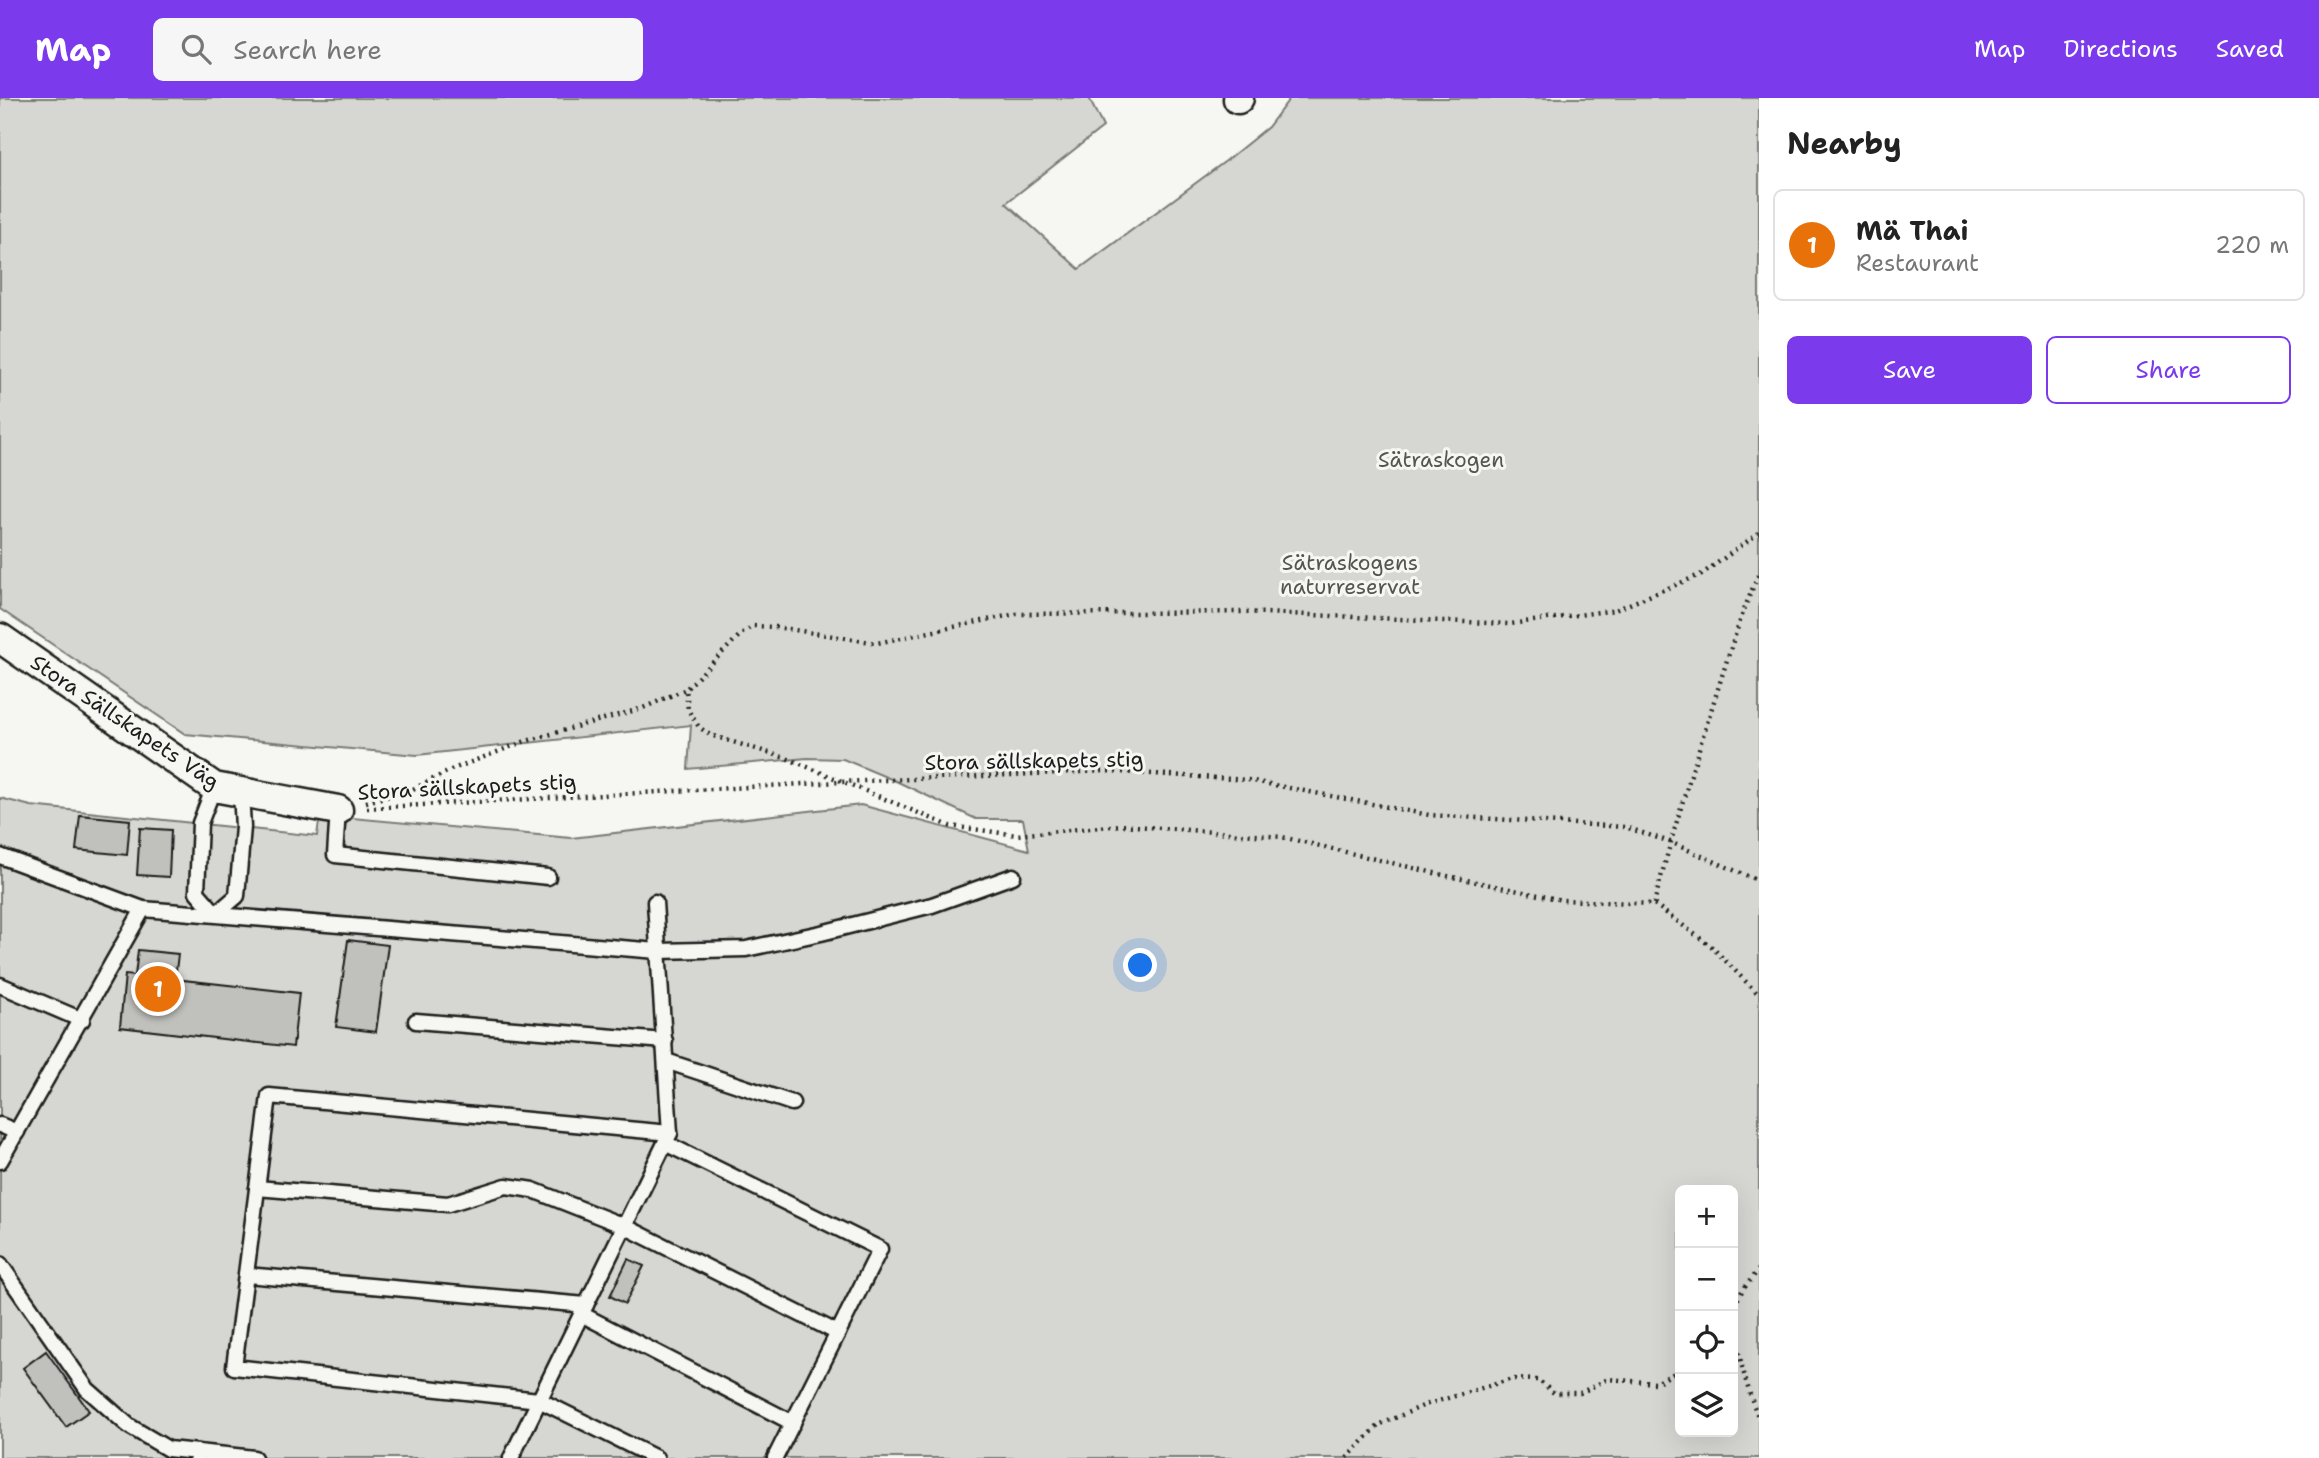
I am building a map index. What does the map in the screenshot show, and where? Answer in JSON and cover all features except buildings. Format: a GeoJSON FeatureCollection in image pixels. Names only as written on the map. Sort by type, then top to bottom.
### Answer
{"type":"FeatureCollection","features":[{"type":"Feature","properties":{"kind":"street","name":"Stora Sällskapets Väg"},"geometry":{"type":"LineString","coordinates":[[0,638],[227,789],[338,810]]}},
{"type":"Feature","properties":{"kind":"lane"},"geometry":{"type":"LineString","coordinates":[[227,789],[243,827],[237,896],[216,914],[197,892],[200,823],[227,789]]}},
{"type":"Feature","properties":{"kind":"lane"},"geometry":{"type":"LineString","coordinates":[[338,810],[335,855],[548,877]]}},
{"type":"Feature","properties":{"kind":"lane"},"geometry":{"type":"LineString","coordinates":[[0,856],[143,909],[657,951],[746,948],[809,936],[932,905],[1013,876]]}},
{"type":"Feature","properties":{"kind":"lane"},"geometry":{"type":"LineString","coordinates":[[511,1458],[667,1138],[666,1060],[655,902]]}},
{"type":"Feature","properties":{"kind":"lane"},"geometry":{"type":"LineString","coordinates":[[0,1161],[143,909]]}},
{"type":"Feature","properties":{"kind":"lane"},"geometry":{"type":"LineString","coordinates":[[0,985],[82,1020]]}},
{"type":"Feature","properties":{"kind":"lane"},"geometry":{"type":"LineString","coordinates":[[416,1021],[665,1041]]}},
{"type":"Feature","properties":{"kind":"lane"},"geometry":{"type":"LineString","coordinates":[[666,1060],[792,1103]]}},
{"type":"Feature","properties":{"kind":"lane"},"geometry":{"type":"LineString","coordinates":[[656,1458],[539,1400],[234,1367],[269,1096],[667,1138],[880,1249],[775,1458]]}},
{"type":"Feature","properties":{"kind":"lane"},"geometry":{"type":"LineString","coordinates":[[0,1125],[17,1132]]}},
{"type":"Feature","properties":{"kind":"lane"},"geometry":{"type":"LineString","coordinates":[[257,1188],[448,1204],[506,1186],[533,1190],[624,1226],[838,1333]]}},
{"type":"Feature","properties":{"kind":"lane"},"geometry":{"type":"LineString","coordinates":[[0,1264],[88,1389],[129,1426],[168,1449],[197,1455],[254,1458]]}},
{"type":"Feature","properties":{"kind":"lane"},"geometry":{"type":"LineString","coordinates":[[246,1275],[584,1310],[793,1423]]}},
{"type":"Feature","properties":{"kind":"path"},"geometry":{"type":"LineString","coordinates":[[338,810],[409,791],[453,769],[523,742],[643,708],[686,689],[741,634],[753,626],[776,627],[877,643],[1016,614],[1244,612],[1510,624],[1615,610],[1702,574],[1759,533]]}},
{"type":"Feature","properties":{"kind":"path"},"geometry":{"type":"LineString","coordinates":[[1654,904],[1670,842],[1748,598],[1759,574]]}},
{"type":"Feature","properties":{"kind":"path"},"geometry":{"type":"LineString","coordinates":[[686,689],[688,710],[699,727],[710,735],[786,758],[950,826],[1017,835],[1121,825],[1282,837],[1562,900],[1654,904],[1712,947],[1759,995]]}},
{"type":"Feature","properties":{"kind":"path","name":"Stora sällskapets stig"},"geometry":{"type":"LineString","coordinates":[[338,810],[840,782],[1106,771],[1248,780],[1429,816],[1625,827],[1670,842],[1759,881]]}},
{"type":"Feature","properties":{"kind":"path"},"geometry":{"type":"LineString","coordinates":[[1735,1311],[1736,1302],[1759,1269]]}},
{"type":"Feature","properties":{"kind":"path"},"geometry":{"type":"LineString","coordinates":[[1738,1348],[1759,1419]]}},
{"type":"Feature","properties":{"kind":"path"},"geometry":{"type":"LineString","coordinates":[[1347,1458],[1379,1425],[1425,1405],[1512,1379],[1538,1380],[1553,1393],[1580,1393],[1608,1379],[1656,1383],[1675,1373]]}},
{"type":"Feature","properties":{"kind":"green space"},"geometry":{"type":"Polygon","coordinates":[[[0,98],[1089,98],[1103,127],[1006,203],[1079,269],[1268,127],[1290,98],[1759,98],[1759,1458],[0,1458],[0,798],[31,806],[317,836],[320,815],[571,838],[861,805],[1029,850],[1023,819],[976,819],[843,759],[807,758],[688,769],[691,725],[417,755],[185,734],[0,609],[0,98]]]}},
{"type":"Feature","properties":{"kind":"place","name":"Mä Thai"},"geometry":{"type":"Point","coordinates":[158,989]}},
{"type":"Feature","properties":{"kind":"park label","name":"Sätraskogen"},"geometry":{"type":"Point","coordinates":[1441,460]}},
{"type":"Feature","properties":{"kind":"park label","name":"Sätraskogens naturreservat"},"geometry":{"type":"Point","coordinates":[1350,575]}}]}
